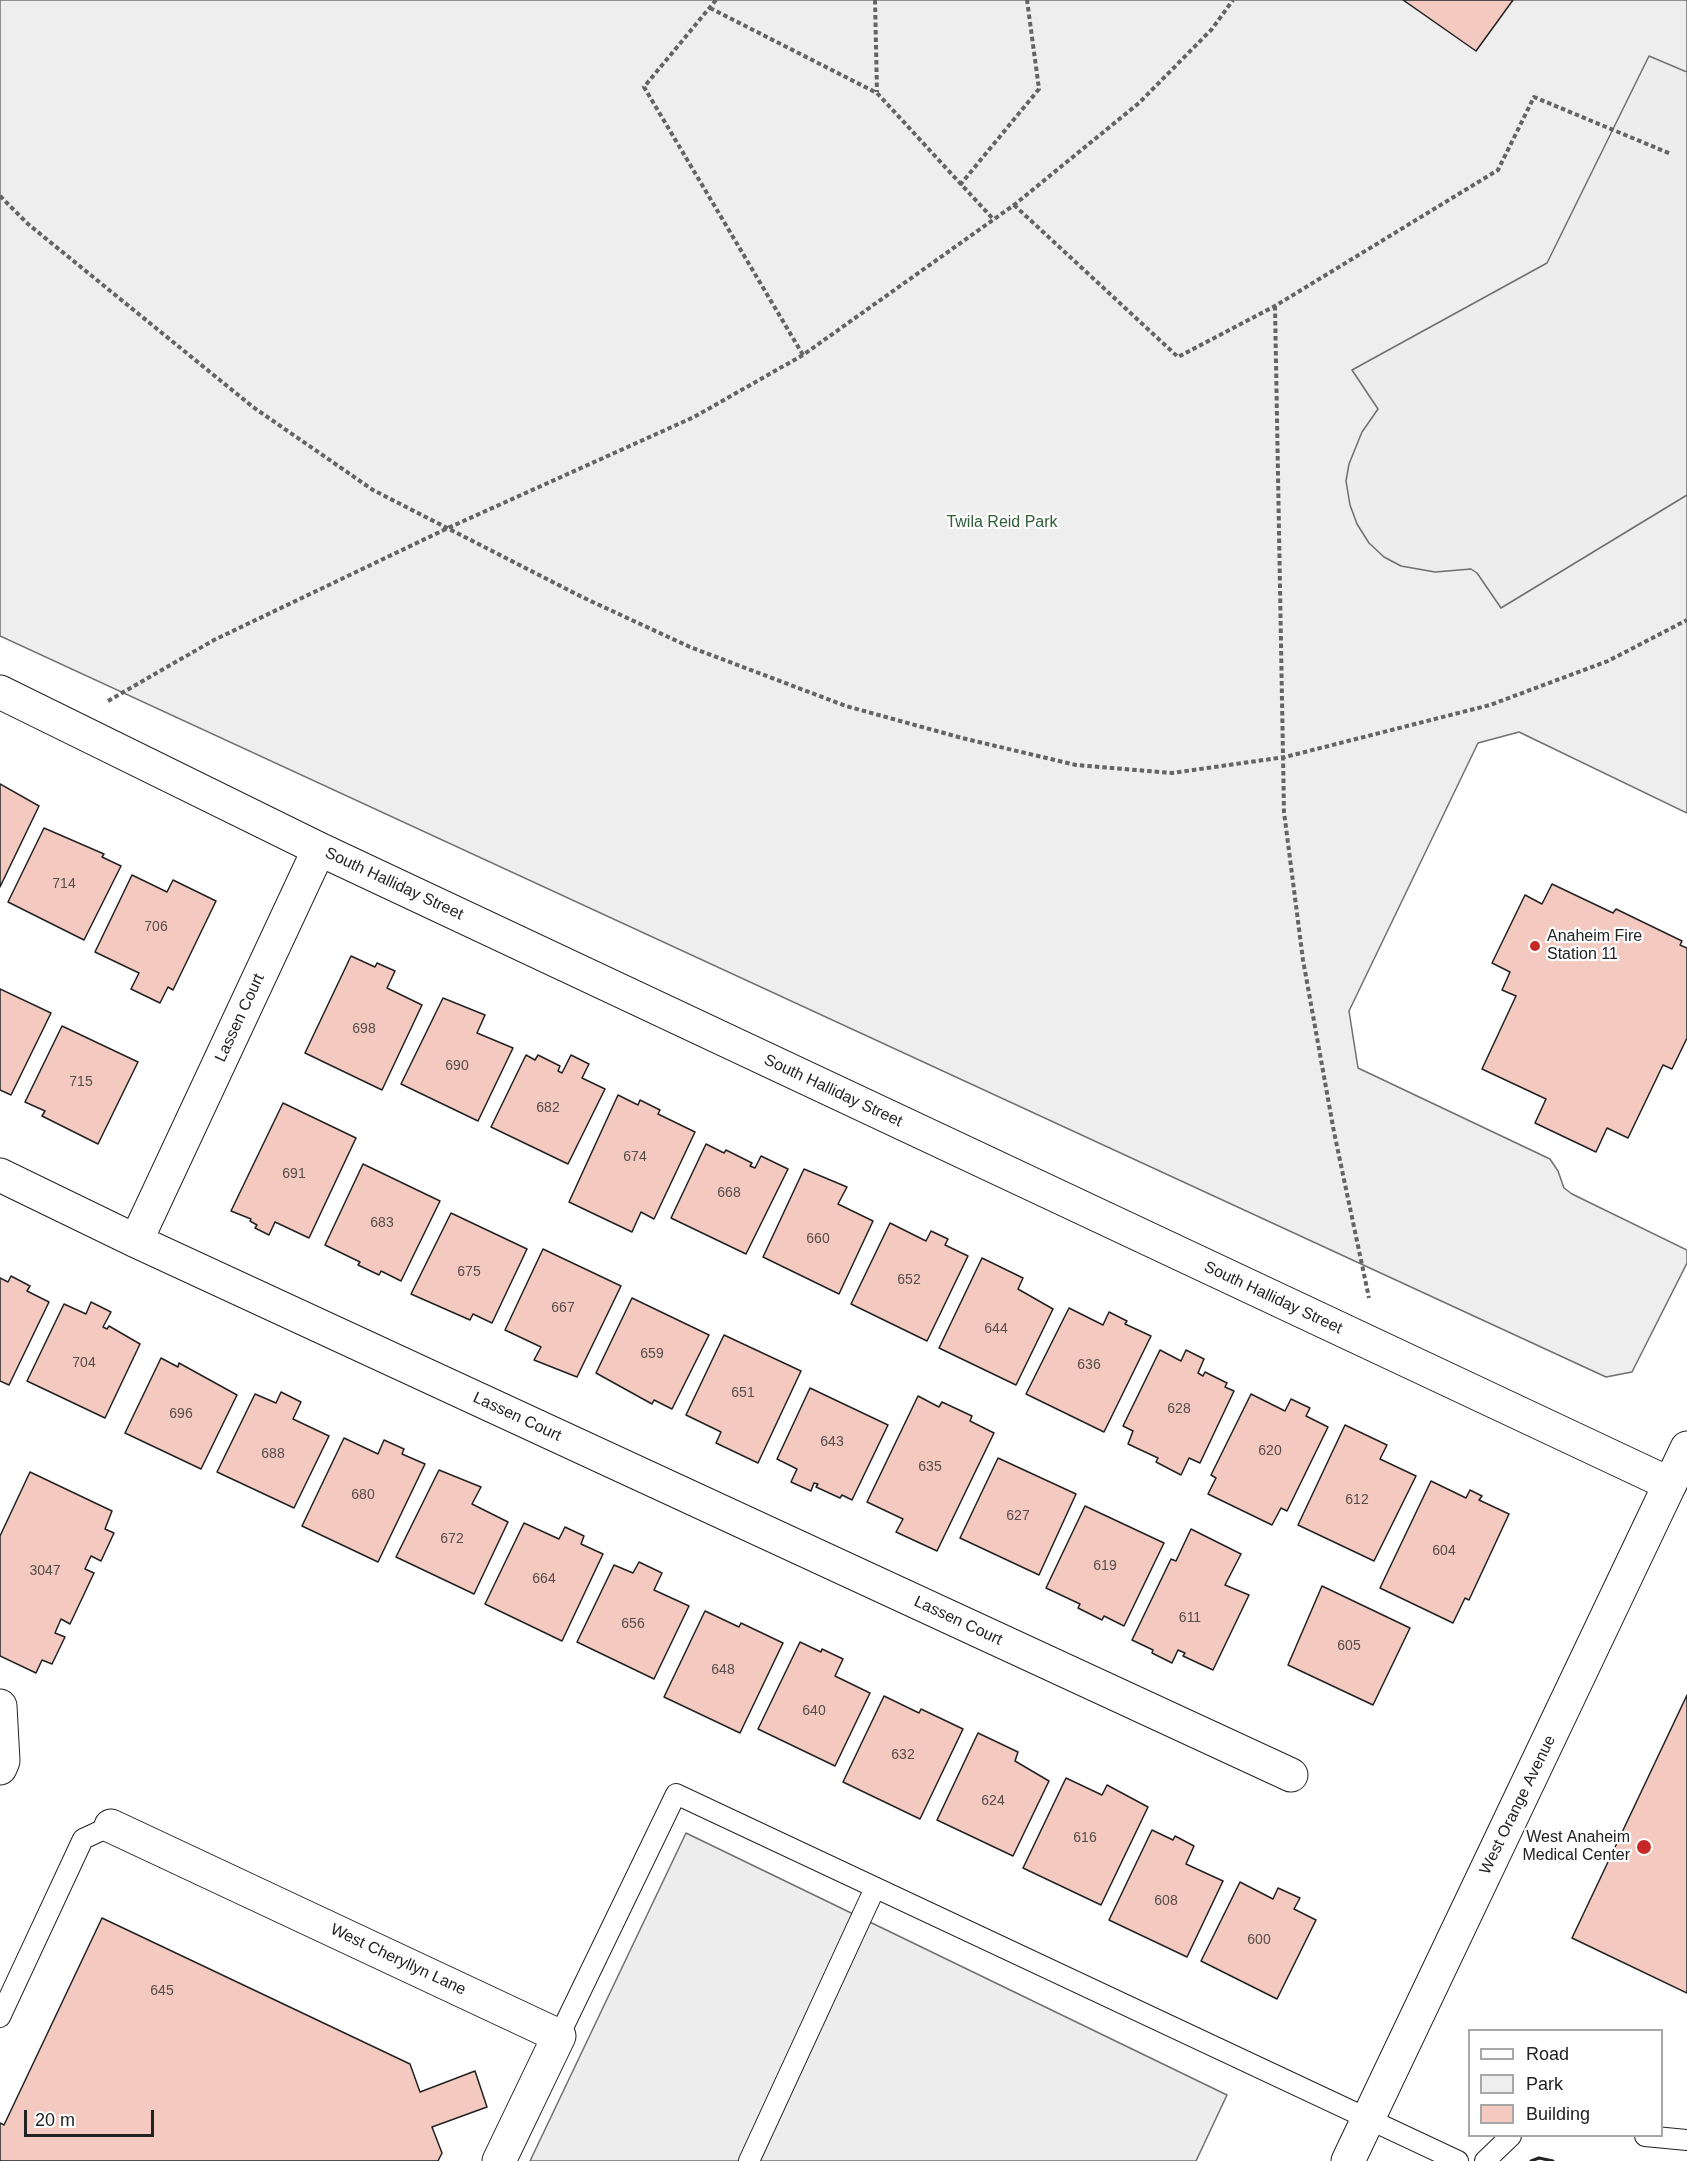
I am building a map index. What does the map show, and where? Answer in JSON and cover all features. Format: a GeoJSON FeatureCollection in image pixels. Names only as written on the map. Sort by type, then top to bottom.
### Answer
{"type":"FeatureCollection","features":[{"type":"Feature","properties":{"kind":"street","name":"South Halliday Street"},"geometry":{"type":"LineString","coordinates":[[0,692],[320,849],[1670,1484]]}},
{"type":"Feature","properties":{"kind":"street","name":"Lassen Court"},"geometry":{"type":"LineString","coordinates":[[320,849],[135,1241],[1291,1775]]}},
{"type":"Feature","properties":{"kind":"street"},"geometry":{"type":"LineString","coordinates":[[0,1175],[135,1241]]}},
{"type":"Feature","properties":{"kind":"street","name":"West Orange Avenue"},"geometry":{"type":"LineString","coordinates":[[1347,2161],[1687,1448]]}},
{"type":"Feature","properties":{"kind":"street"},"geometry":{"type":"LineString","coordinates":[[0,1706],[3,1761],[0,1768]]}},
{"type":"Feature","properties":{"kind":"street","name":"West Cheryllyn Lane"},"geometry":{"type":"LineString","coordinates":[[111,1826],[559,2036]]}},
{"type":"Feature","properties":{"kind":"street"},"geometry":{"type":"LineString","coordinates":[[499,2161],[559,2036]]}},
{"type":"Feature","properties":{"kind":"lane"},"geometry":{"type":"LineString","coordinates":[[559,2036],[676,1794],[1367,2121],[1458,2161]]}},
{"type":"Feature","properties":{"kind":"lane"},"geometry":{"type":"LineString","coordinates":[[0,2017],[83,1839],[111,1826]]}},
{"type":"Feature","properties":{"kind":"lane"},"geometry":{"type":"LineString","coordinates":[[749,2161],[876,1888]]}},
{"type":"Feature","properties":{"kind":"lane"},"geometry":{"type":"LineString","coordinates":[[1485,2161],[1510,2137]]}},
{"type":"Feature","properties":{"kind":"lane"},"geometry":{"type":"LineString","coordinates":[[1656,2137],[1687,2140]]}},
{"type":"Feature","properties":{"kind":"path"},"geometry":{"type":"LineString","coordinates":[[716,0],[644,87],[803,356]]}},
{"type":"Feature","properties":{"kind":"path"},"geometry":{"type":"LineString","coordinates":[[875,0],[877,93]]}},
{"type":"Feature","properties":{"kind":"path"},"geometry":{"type":"LineString","coordinates":[[960,185],[1039,89],[1027,0]]}},
{"type":"Feature","properties":{"kind":"path"},"geometry":{"type":"LineString","coordinates":[[66,726],[214,640],[448,528],[694,417],[803,356],[1014,205],[1139,103],[1212,29],[1233,0]]}},
{"type":"Feature","properties":{"kind":"path"},"geometry":{"type":"LineString","coordinates":[[710,8],[877,93],[994,220]]}},
{"type":"Feature","properties":{"kind":"path"},"geometry":{"type":"LineString","coordinates":[[1014,205],[1178,357],[1275,306],[1498,170],[1534,97],[1671,154]]}},
{"type":"Feature","properties":{"kind":"path"},"geometry":{"type":"LineString","coordinates":[[0,196],[28,224],[253,407],[373,490],[582,597],[690,647],[846,706],[962,738],[1076,765],[1172,773],[1285,757],[1490,705],[1608,661],[1687,620]]}},
{"type":"Feature","properties":{"kind":"path"},"geometry":{"type":"LineString","coordinates":[[1275,306],[1275,421],[1285,757],[1284,812],[1303,960],[1335,1132],[1380,1349]]}},
{"type":"Feature","properties":{"kind":"green space","name":"Twila Reid Park"},"geometry":{"type":"Polygon","coordinates":[[[0,0],[1687,0],[1687,813],[1519,732],[1478,743],[1349,1011],[1358,1068],[1550,1159],[1558,1171],[1564,1188],[1572,1194],[1687,1250],[1687,1263],[1632,1372],[1606,1377],[0,636],[0,0]]]}},
{"type":"Feature","properties":{"kind":"shaded area"},"geometry":{"type":"Polygon","coordinates":[[[1649,56],[1687,72],[1687,495],[1501,608],[1477,573],[1471,569],[1435,572],[1401,566],[1384,557],[1369,543],[1357,524],[1350,505],[1346,481],[1349,464],[1362,432],[1378,409],[1352,370],[1547,263],[1649,56]]]}},
{"type":"Feature","properties":{"kind":"shaded area"},"geometry":{"type":"Polygon","coordinates":[[[686,1833],[1227,2095],[1196,2161],[530,2161],[686,1833]]]}},
{"type":"Feature","properties":{"kind":"building"},"geometry":{"type":"Polygon","coordinates":[[[1403,0],[1513,0],[1476,51],[1403,0]]]}},
{"type":"Feature","properties":{"kind":"building"},"geometry":{"type":"Polygon","coordinates":[[[0,784],[39,806],[0,887],[0,784]]]}},
{"type":"Feature","properties":{"kind":"building"},"geometry":{"type":"Polygon","coordinates":[[[44,828],[104,854],[102,857],[121,866],[84,940],[8,902],[44,828]]]}},
{"type":"Feature","properties":{"kind":"building"},"geometry":{"type":"Polygon","coordinates":[[[132,875],[167,892],[173,880],[216,901],[173,990],[168,987],[160,1003],[131,989],[139,973],[95,952],[132,875]]]}},
{"type":"Feature","properties":{"kind":"building"},"geometry":{"type":"Polygon","coordinates":[[[1552,884],[1613,913],[1616,909],[1682,941],[1680,945],[1687,948],[1687,1038],[1672,1069],[1663,1065],[1628,1138],[1607,1128],[1596,1152],[1535,1123],[1546,1099],[1482,1069],[1516,996],[1502,990],[1510,972],[1492,963],[1525,895],[1542,904],[1552,884]]]}},
{"type":"Feature","properties":{"kind":"building"},"geometry":{"type":"Polygon","coordinates":[[[351,956],[375,967],[377,963],[395,971],[387,988],[422,1005],[382,1090],[305,1053],[351,956]]]}},
{"type":"Feature","properties":{"kind":"building"},"geometry":{"type":"Polygon","coordinates":[[[0,989],[51,1013],[11,1095],[0,1090],[0,989]]]}},
{"type":"Feature","properties":{"kind":"building"},"geometry":{"type":"Polygon","coordinates":[[[443,998],[485,1015],[477,1033],[513,1048],[478,1121],[401,1084],[443,998]]]}},
{"type":"Feature","properties":{"kind":"building"},"geometry":{"type":"Polygon","coordinates":[[[62,1026],[138,1062],[98,1144],[42,1116],[45,1111],[25,1102],[62,1026]]]}},
{"type":"Feature","properties":{"kind":"building"},"geometry":{"type":"Polygon","coordinates":[[[526,1055],[535,1060],[538,1055],[560,1066],[558,1071],[562,1073],[571,1055],[589,1064],[582,1078],[605,1089],[568,1164],[491,1127],[526,1055]]]}},
{"type":"Feature","properties":{"kind":"building"},"geometry":{"type":"Polygon","coordinates":[[[618,1095],[638,1105],[640,1100],[660,1110],[658,1114],[695,1132],[654,1219],[641,1212],[632,1232],[569,1202],[618,1095]]]}},
{"type":"Feature","properties":{"kind":"building"},"geometry":{"type":"Polygon","coordinates":[[[283,1103],[356,1138],[309,1238],[275,1222],[269,1235],[255,1228],[257,1225],[250,1221],[251,1219],[231,1211],[283,1103]]]}},
{"type":"Feature","properties":{"kind":"building"},"geometry":{"type":"Polygon","coordinates":[[[706,1144],[724,1153],[726,1150],[752,1163],[750,1166],[755,1168],[761,1156],[788,1169],[746,1254],[671,1218],[706,1144]]]}},
{"type":"Feature","properties":{"kind":"building"},"geometry":{"type":"Polygon","coordinates":[[[363,1164],[440,1201],[401,1281],[381,1271],[379,1275],[358,1265],[360,1262],[325,1245],[363,1164]]]}},
{"type":"Feature","properties":{"kind":"building"},"geometry":{"type":"Polygon","coordinates":[[[804,1169],[847,1187],[838,1204],[873,1221],[839,1294],[763,1257],[804,1169]]]}},
{"type":"Feature","properties":{"kind":"building"},"geometry":{"type":"Polygon","coordinates":[[[451,1213],[527,1249],[492,1323],[473,1314],[470,1320],[411,1294],[451,1213]]]}},
{"type":"Feature","properties":{"kind":"building"},"geometry":{"type":"Polygon","coordinates":[[[890,1223],[926,1241],[931,1231],[948,1239],[945,1245],[968,1256],[927,1341],[851,1304],[890,1223]]]}},
{"type":"Feature","properties":{"kind":"building"},"geometry":{"type":"Polygon","coordinates":[[[543,1249],[621,1286],[577,1377],[534,1360],[541,1347],[505,1330],[543,1249]]]}},
{"type":"Feature","properties":{"kind":"building"},"geometry":{"type":"Polygon","coordinates":[[[982,1258],[1023,1278],[1018,1289],[1053,1309],[1016,1385],[939,1348],[982,1258]]]}},
{"type":"Feature","properties":{"kind":"building"},"geometry":{"type":"Polygon","coordinates":[[[11,1276],[30,1286],[27,1291],[49,1302],[9,1385],[0,1381],[0,1278],[8,1282],[11,1276]]]}},
{"type":"Feature","properties":{"kind":"building"},"geometry":{"type":"Polygon","coordinates":[[[632,1298],[709,1335],[672,1409],[654,1400],[652,1404],[596,1373],[632,1298]]]}},
{"type":"Feature","properties":{"kind":"building"},"geometry":{"type":"Polygon","coordinates":[[[91,1302],[111,1312],[103,1327],[107,1329],[109,1326],[140,1344],[105,1418],[27,1381],[64,1304],[86,1314],[91,1302]]]}},
{"type":"Feature","properties":{"kind":"building"},"geometry":{"type":"Polygon","coordinates":[[[1069,1308],[1103,1325],[1109,1312],[1127,1321],[1125,1324],[1151,1336],[1104,1432],[1026,1394],[1069,1308]]]}},
{"type":"Feature","properties":{"kind":"building"},"geometry":{"type":"Polygon","coordinates":[[[724,1335],[801,1371],[758,1463],[716,1443],[721,1432],[686,1415],[724,1335]]]}},
{"type":"Feature","properties":{"kind":"building"},"geometry":{"type":"Polygon","coordinates":[[[1160,1350],[1181,1361],[1186,1350],[1204,1359],[1198,1373],[1203,1376],[1205,1372],[1227,1383],[1225,1387],[1234,1391],[1200,1463],[1189,1458],[1181,1475],[1156,1462],[1158,1458],[1128,1444],[1133,1431],[1123,1426],[1160,1350]]]}},
{"type":"Feature","properties":{"kind":"building"},"geometry":{"type":"Polygon","coordinates":[[[161,1358],[178,1367],[179,1363],[237,1395],[201,1469],[125,1433],[161,1358]]]}},
{"type":"Feature","properties":{"kind":"building"},"geometry":{"type":"Polygon","coordinates":[[[810,1388],[888,1425],[852,1500],[842,1495],[840,1498],[816,1487],[818,1484],[814,1483],[811,1491],[791,1482],[797,1469],[777,1459],[810,1388]]]}},
{"type":"Feature","properties":{"kind":"building"},"geometry":{"type":"Polygon","coordinates":[[[281,1392],[301,1402],[293,1419],[329,1436],[294,1508],[217,1472],[255,1394],[276,1403],[281,1392]]]}},
{"type":"Feature","properties":{"kind":"building"},"geometry":{"type":"Polygon","coordinates":[[[1251,1394],[1285,1411],[1291,1399],[1310,1408],[1306,1416],[1328,1427],[1287,1511],[1281,1508],[1272,1525],[1208,1494],[1216,1478],[1211,1475],[1251,1394]]]}},
{"type":"Feature","properties":{"kind":"building"},"geometry":{"type":"Polygon","coordinates":[[[918,1396],[939,1407],[942,1402],[972,1416],[970,1421],[994,1433],[937,1551],[896,1532],[903,1519],[867,1502],[918,1396]]]}},
{"type":"Feature","properties":{"kind":"building"},"geometry":{"type":"Polygon","coordinates":[[[1345,1425],[1387,1445],[1380,1459],[1416,1476],[1374,1561],[1298,1525],[1345,1425]]]}},
{"type":"Feature","properties":{"kind":"building"},"geometry":{"type":"Polygon","coordinates":[[[344,1438],[378,1454],[384,1440],[404,1449],[402,1454],[425,1464],[378,1562],[302,1526],[344,1438]]]}},
{"type":"Feature","properties":{"kind":"building"},"geometry":{"type":"Polygon","coordinates":[[[998,1458],[1076,1494],[1039,1575],[960,1538],[998,1458]]]}},
{"type":"Feature","properties":{"kind":"building"},"geometry":{"type":"Polygon","coordinates":[[[439,1470],[481,1487],[472,1504],[508,1522],[474,1594],[396,1557],[439,1470]]]}},
{"type":"Feature","properties":{"kind":"building"},"geometry":{"type":"Polygon","coordinates":[[[30,1472],[112,1511],[105,1529],[114,1533],[101,1561],[91,1556],[85,1569],[94,1573],[70,1624],[61,1619],[55,1633],[65,1637],[52,1664],[42,1660],[36,1673],[0,1656],[0,1536],[30,1472]]]}},
{"type":"Feature","properties":{"kind":"building"},"geometry":{"type":"Polygon","coordinates":[[[1431,1481],[1466,1498],[1470,1490],[1482,1496],[1479,1500],[1509,1514],[1469,1600],[1465,1598],[1453,1623],[1380,1588],[1431,1481]]]}},
{"type":"Feature","properties":{"kind":"building"},"geometry":{"type":"Polygon","coordinates":[[[1085,1506],[1164,1543],[1124,1626],[1104,1616],[1102,1620],[1078,1608],[1080,1604],[1046,1588],[1085,1506]]]}},
{"type":"Feature","properties":{"kind":"building"},"geometry":{"type":"Polygon","coordinates":[[[524,1523],[559,1539],[565,1527],[584,1536],[581,1544],[603,1554],[562,1641],[485,1604],[524,1523]]]}},
{"type":"Feature","properties":{"kind":"building"},"geometry":{"type":"Polygon","coordinates":[[[1191,1529],[1241,1554],[1225,1585],[1249,1595],[1213,1670],[1183,1656],[1185,1653],[1178,1650],[1172,1663],[1132,1640],[1171,1559],[1176,1561],[1191,1529]]]}},
{"type":"Feature","properties":{"kind":"building"},"geometry":{"type":"Polygon","coordinates":[[[639,1562],[662,1573],[654,1590],[689,1606],[654,1679],[577,1642],[614,1565],[633,1573],[639,1562]]]}},
{"type":"Feature","properties":{"kind":"building"},"geometry":{"type":"Polygon","coordinates":[[[1322,1586],[1410,1628],[1373,1705],[1288,1665],[1322,1586]]]}},
{"type":"Feature","properties":{"kind":"building"},"geometry":{"type":"Polygon","coordinates":[[[705,1611],[739,1627],[741,1623],[783,1643],[740,1733],[664,1697],[705,1611]]]}},
{"type":"Feature","properties":{"kind":"building"},"geometry":{"type":"Polygon","coordinates":[[[800,1642],[843,1659],[835,1676],[870,1693],[835,1766],[758,1729],[800,1642]]]}},
{"type":"Feature","properties":{"kind":"building"},"geometry":{"type":"Polygon","coordinates":[[[1687,1695],[1687,1993],[1572,1938],[1687,1695]]]}},
{"type":"Feature","properties":{"kind":"building"},"geometry":{"type":"Polygon","coordinates":[[[884,1696],[919,1713],[921,1709],[963,1729],[920,1819],[843,1782],[884,1696]]]}},
{"type":"Feature","properties":{"kind":"building"},"geometry":{"type":"Polygon","coordinates":[[[978,1733],[1018,1752],[1015,1761],[1049,1781],[1013,1856],[937,1820],[978,1733]]]}},
{"type":"Feature","properties":{"kind":"building"},"geometry":{"type":"Polygon","coordinates":[[[1066,1778],[1102,1795],[1107,1785],[1148,1807],[1101,1905],[1023,1868],[1066,1778]]]}},
{"type":"Feature","properties":{"kind":"building"},"geometry":{"type":"Polygon","coordinates":[[[1152,1830],[1173,1840],[1175,1836],[1194,1846],[1186,1864],[1223,1881],[1187,1957],[1109,1920],[1152,1830]]]}},
{"type":"Feature","properties":{"kind":"building"},"geometry":{"type":"Polygon","coordinates":[[[1240,1882],[1273,1899],[1278,1888],[1300,1898],[1294,1909],[1316,1920],[1277,1999],[1201,1961],[1240,1882]]]}},
{"type":"Feature","properties":{"kind":"building"},"geometry":{"type":"Polygon","coordinates":[[[102,1918],[410,2064],[420,2092],[475,2071],[487,2107],[432,2127],[442,2153],[438,2161],[0,2161],[0,2123],[4,2125],[102,1918]]]}},
{"type":"Feature","properties":{"kind":"wall"},"geometry":{"type":"LineString","coordinates":[[1531,2161],[1539,2158],[1553,2161]]}},
{"type":"Feature","properties":{"kind":"place","name":"Anaheim Fire Station 11"},"geometry":{"type":"Point","coordinates":[1535,946]}},
{"type":"Feature","properties":{"kind":"place","name":"West Anaheim Medical Center"},"geometry":{"type":"Point","coordinates":[1644,1847]}}]}
